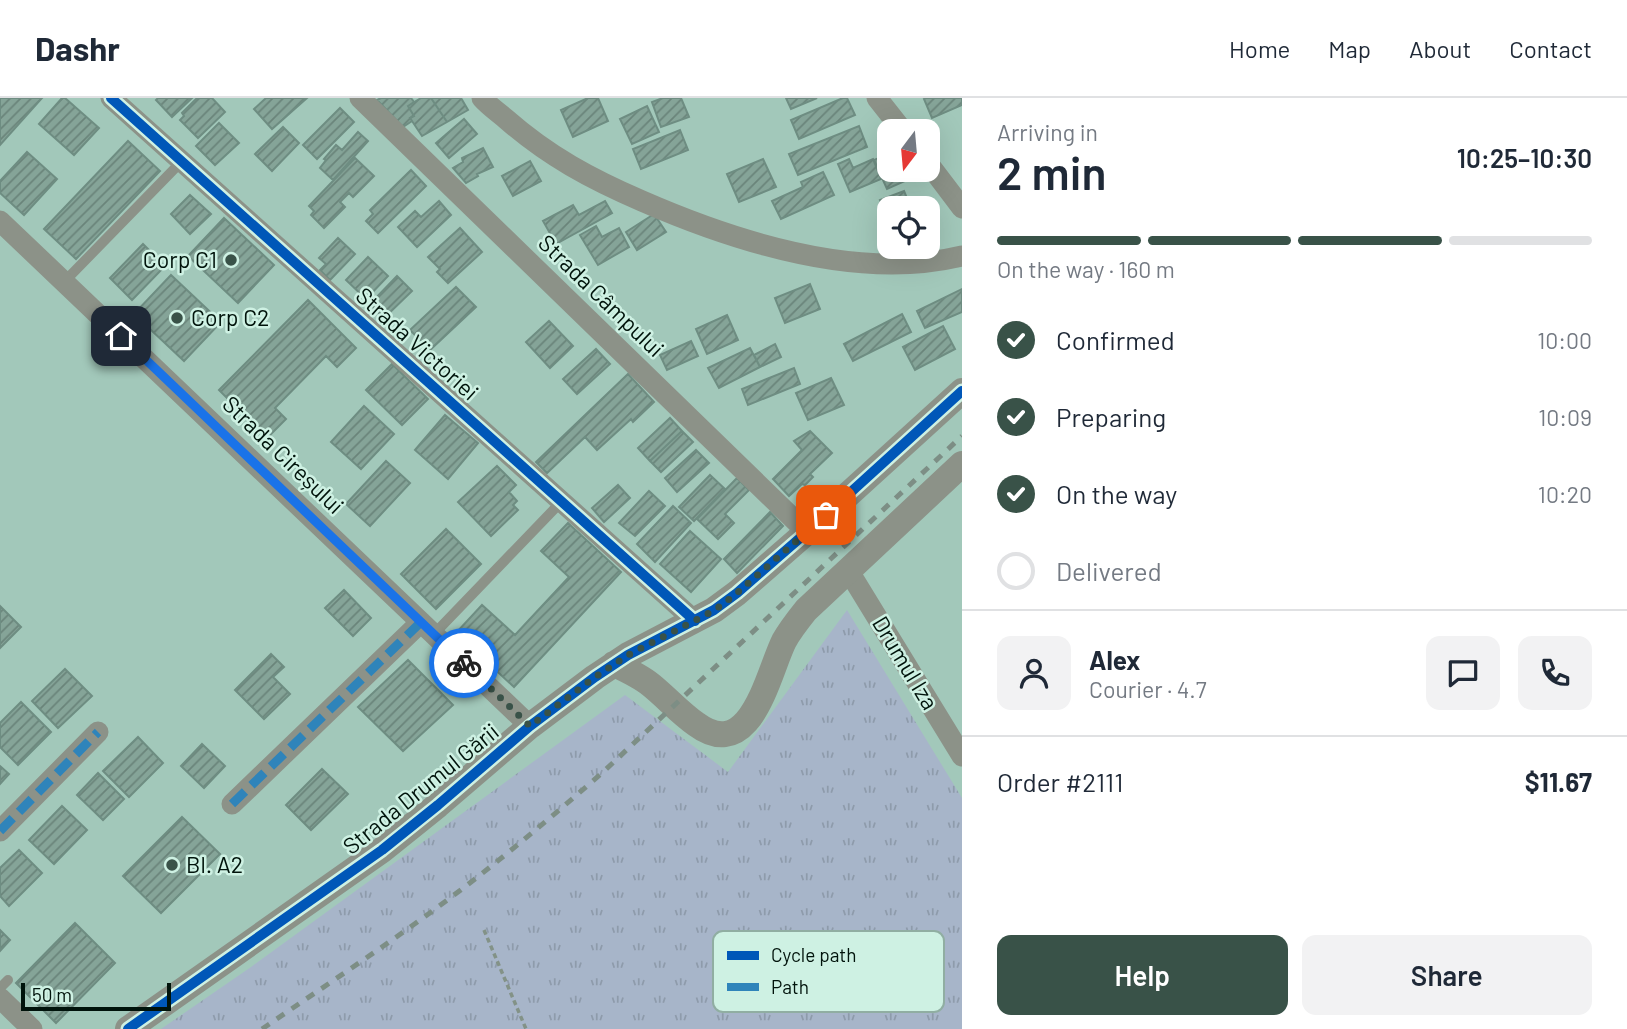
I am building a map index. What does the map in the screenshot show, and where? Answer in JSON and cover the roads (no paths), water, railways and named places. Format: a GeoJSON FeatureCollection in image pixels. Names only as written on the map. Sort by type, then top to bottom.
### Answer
{"type":"FeatureCollection","features":[{"type":"Feature","properties":{"kind":"street","name":"Strada Victoriei"},"geometry":{"type":"LineString","coordinates":[[111,98],[695,621]]}},
{"type":"Feature","properties":{"kind":"street","name":"Strada Câmpului"},"geometry":{"type":"LineString","coordinates":[[360,98],[807,532]]}},
{"type":"Feature","properties":{"kind":"street"},"geometry":{"type":"LineString","coordinates":[[482,98],[524,135],[584,174],[688,221],[732,236],[825,258],[880,264],[945,260],[962,256]]}},
{"type":"Feature","properties":{"kind":"street"},"geometry":{"type":"LineString","coordinates":[[877,98],[894,119]]}},
{"type":"Feature","properties":{"kind":"street"},"geometry":{"type":"LineString","coordinates":[[940,179],[962,208]]}},
{"type":"Feature","properties":{"kind":"street","name":"Strada Cireșului"},"geometry":{"type":"LineString","coordinates":[[0,221],[530,726]]}},
{"type":"Feature","properties":{"kind":"street","name":"Strada Drumul Gării"},"geometry":{"type":"LineString","coordinates":[[128,1029],[382,850],[530,726],[614,664],[715,610],[807,532],[962,391]]}},
{"type":"Feature","properties":{"kind":"street"},"geometry":{"type":"LineString","coordinates":[[614,664],[649,683],[707,731],[719,734],[731,732],[744,724],[754,712],[783,643],[806,611],[962,464]]}},
{"type":"Feature","properties":{"kind":"street","name":"Drumul Iza"},"geometry":{"type":"LineString","coordinates":[[848,570],[962,756]]}},
{"type":"Feature","properties":{"kind":"street"},"geometry":{"type":"LineString","coordinates":[[232,804],[427,628]]}},
{"type":"Feature","properties":{"kind":"street"},"geometry":{"type":"LineString","coordinates":[[0,831],[98,733]]}},
{"type":"Feature","properties":{"kind":"street"},"geometry":{"type":"LineString","coordinates":[[3,989],[32,1029]]}},
{"type":"Feature","properties":{"kind":"lane"},"geometry":{"type":"LineString","coordinates":[[64,282],[182,161]]}},
{"type":"Feature","properties":{"kind":"lane"},"geometry":{"type":"LineString","coordinates":[[427,628],[562,501]]}},
{"type":"Feature","properties":{"kind":"railway"},"geometry":{"type":"LineString","coordinates":[[262,1029],[427,915],[557,812],[962,436]]}},
{"type":"Feature","properties":{"kind":"place","name":"Corp C1"},"geometry":{"type":"Point","coordinates":[231,260]}},
{"type":"Feature","properties":{"kind":"place","name":"Corp C2"},"geometry":{"type":"Point","coordinates":[177,318]}},
{"type":"Feature","properties":{"kind":"place","name":"Bl. A2"},"geometry":{"type":"Point","coordinates":[172,865]}}]}
